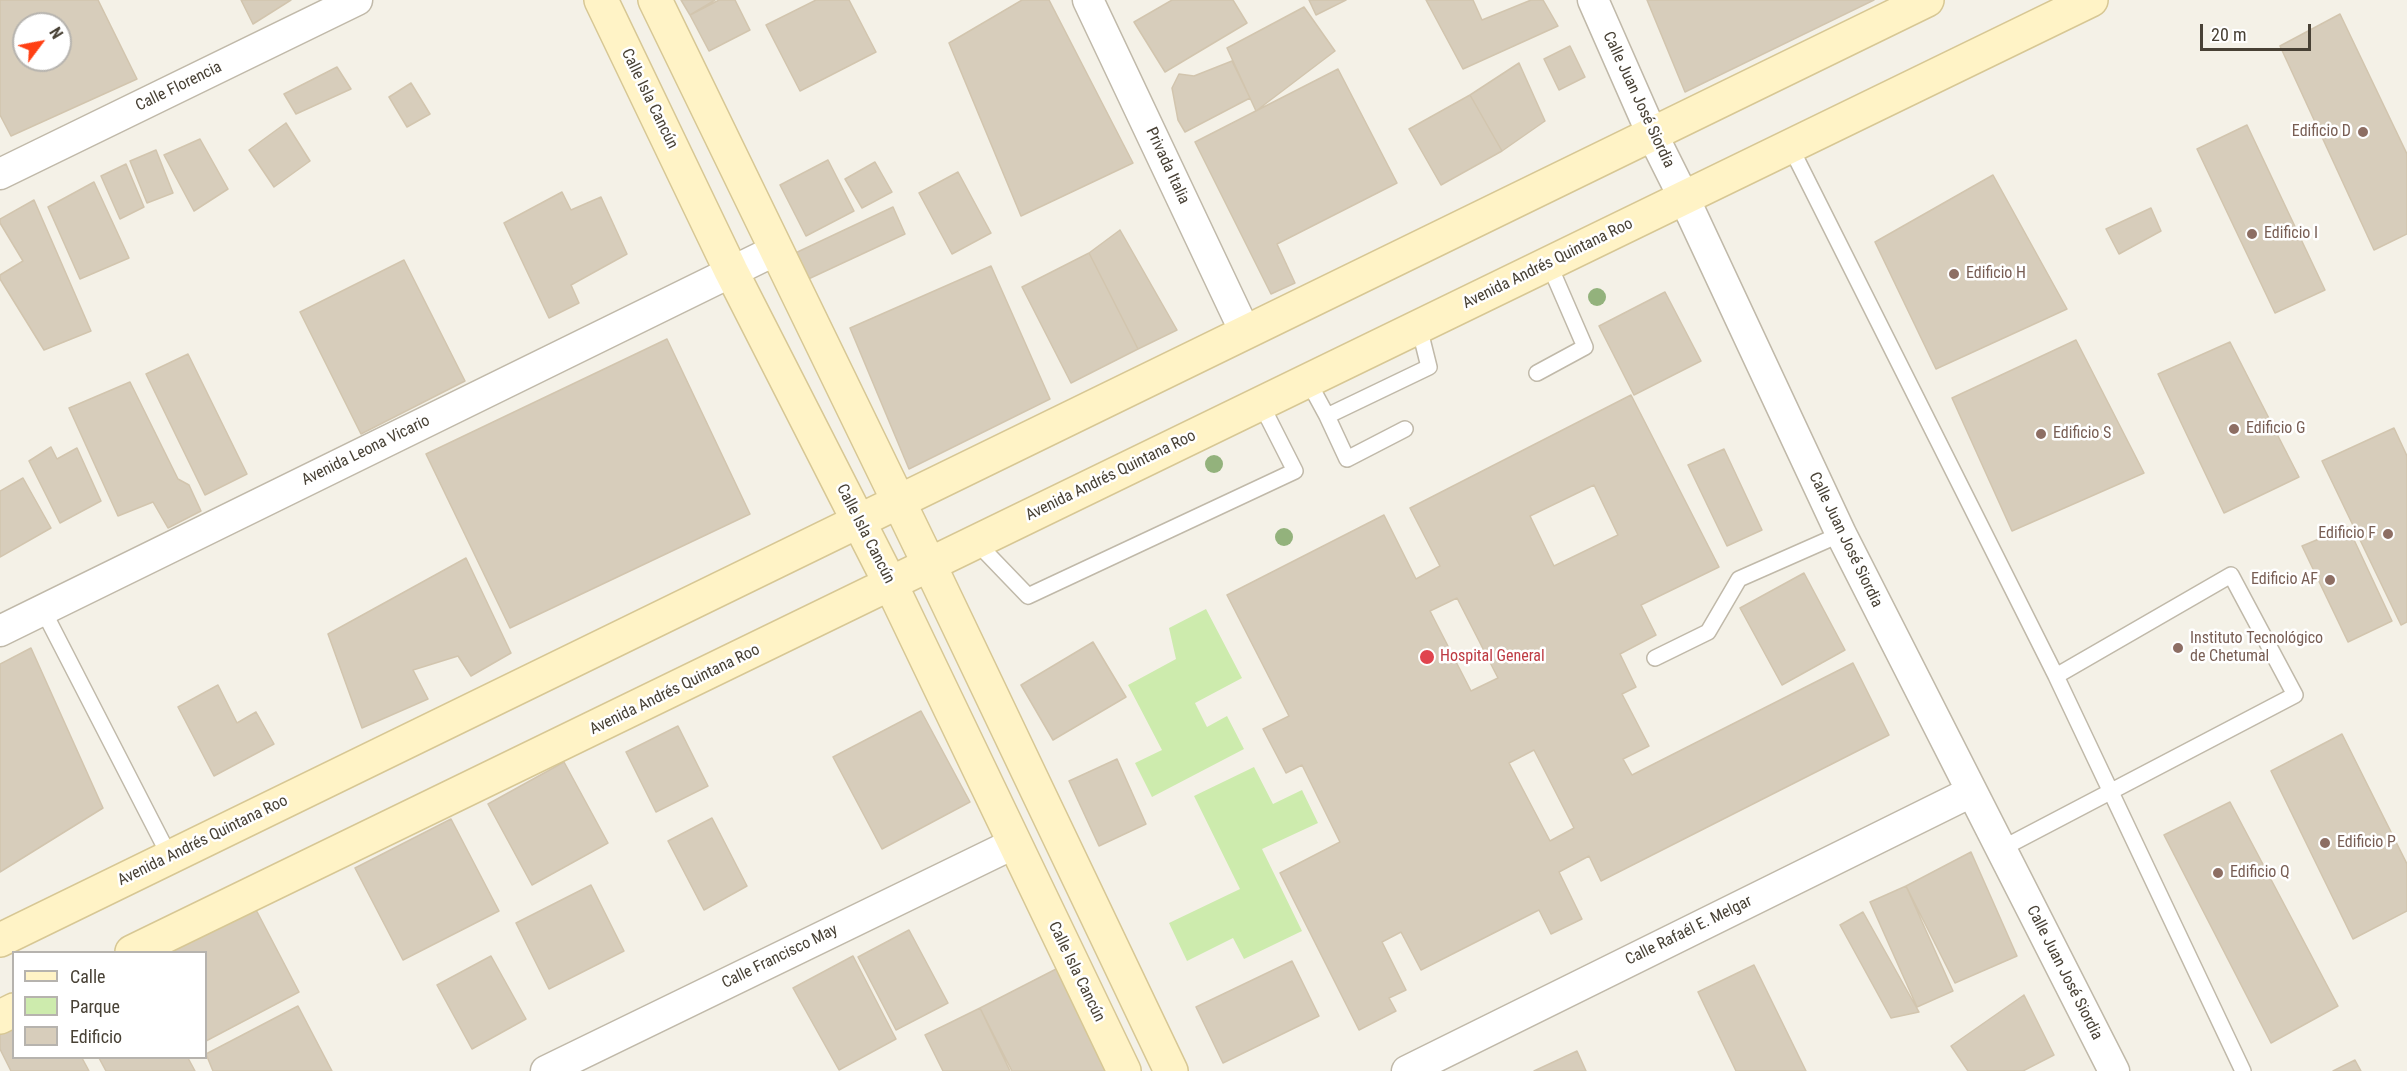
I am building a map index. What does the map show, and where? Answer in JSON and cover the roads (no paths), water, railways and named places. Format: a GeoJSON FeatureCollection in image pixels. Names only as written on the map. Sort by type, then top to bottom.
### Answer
{"type":"FeatureCollection","features":[{"type":"Feature","properties":{"kind":"main road","name":"Calle Isla Cancún"},"geometry":{"type":"LineString","coordinates":[[601,0],[731,271],[891,585],[1124,1071]]}},
{"type":"Feature","properties":{"kind":"main road"},"geometry":{"type":"LineString","coordinates":[[655,0],[930,566],[1171,1071]]}},
{"type":"Feature","properties":{"kind":"main road","name":"Avenida Andrés Quintana Roo"},"geometry":{"type":"LineString","coordinates":[[0,940],[1927,0]]}},
{"type":"Feature","properties":{"kind":"main road","name":"Avenida Andrés Quintana Roo"},"geometry":{"type":"LineString","coordinates":[[134,951],[2091,0]]}},
{"type":"Feature","properties":{"kind":"street","name":"Calle Florencia"},"geometry":{"type":"LineString","coordinates":[[0,174],[357,0]]}},
{"type":"Feature","properties":{"kind":"street","name":"Privada Italia"},"geometry":{"type":"LineString","coordinates":[[1088,0],[1245,332]]}},
{"type":"Feature","properties":{"kind":"street","name":"Calle Juan José Siordia"},"geometry":{"type":"LineString","coordinates":[[1593,0],[1652,134],[1841,534],[2114,1071]]}},
{"type":"Feature","properties":{"kind":"street","name":"Avenida Leona Vicario"},"geometry":{"type":"LineString","coordinates":[[0,631],[776,250]]}},
{"type":"Feature","properties":{"kind":"street","name":"Calle Rafaél E. Melgar"},"geometry":{"type":"LineString","coordinates":[[1407,1071],[1971,792]]}},
{"type":"Feature","properties":{"kind":"street","name":"Calle Francisco May"},"geometry":{"type":"LineString","coordinates":[[546,1071],[1015,843]]}},
{"type":"Feature","properties":{"kind":"lane"},"geometry":{"type":"LineString","coordinates":[[1790,146],[2056,676],[2243,1071]]}},
{"type":"Feature","properties":{"kind":"lane"},"geometry":{"type":"LineString","coordinates":[[1537,373],[1585,347],[1549,264]]}},
{"type":"Feature","properties":{"kind":"lane"},"geometry":{"type":"LineString","coordinates":[[1327,416],[1429,367],[1419,327]]}},
{"type":"Feature","properties":{"kind":"lane"},"geometry":{"type":"LineString","coordinates":[[1308,381],[1347,459],[1405,429]]}},
{"type":"Feature","properties":{"kind":"lane"},"geometry":{"type":"LineString","coordinates":[[976,542],[1028,596],[1294,471],[1261,404]]}},
{"type":"Feature","properties":{"kind":"lane"},"geometry":{"type":"LineString","coordinates":[[1655,658],[1708,632],[1739,579],[1841,534]]}},
{"type":"Feature","properties":{"kind":"lane"},"geometry":{"type":"LineString","coordinates":[[2001,849],[2295,695],[2231,575],[2056,676]]}},
{"type":"Feature","properties":{"kind":"lane"},"geometry":{"type":"LineString","coordinates":[[43,610],[170,857]]}},
{"type":"Feature","properties":{"kind":"place","name":"Edificio D"},"geometry":{"type":"Point","coordinates":[2363,132]}},
{"type":"Feature","properties":{"kind":"place","name":"Edificio I"},"geometry":{"type":"Point","coordinates":[2252,234]}},
{"type":"Feature","properties":{"kind":"place","name":"Edificio H"},"geometry":{"type":"Point","coordinates":[1954,274]}},
{"type":"Feature","properties":{"kind":"place","name":"Edificio G"},"geometry":{"type":"Point","coordinates":[2234,429]}},
{"type":"Feature","properties":{"kind":"place","name":"Edificio S"},"geometry":{"type":"Point","coordinates":[2041,434]}},
{"type":"Feature","properties":{"kind":"place","name":"Edificio F"},"geometry":{"type":"Point","coordinates":[2388,534]}},
{"type":"Feature","properties":{"kind":"place","name":"Edificio AF"},"geometry":{"type":"Point","coordinates":[2330,580]}},
{"type":"Feature","properties":{"kind":"place","name":"Instituto Tecnológico de Chetumal"},"geometry":{"type":"Point","coordinates":[2178,648]}},
{"type":"Feature","properties":{"kind":"place","name":"Hospital General"},"geometry":{"type":"Point","coordinates":[1427,657]}},
{"type":"Feature","properties":{"kind":"place","name":"Edificio P"},"geometry":{"type":"Point","coordinates":[2325,843]}},
{"type":"Feature","properties":{"kind":"place","name":"Edificio Q"},"geometry":{"type":"Point","coordinates":[2218,873]}}]}
